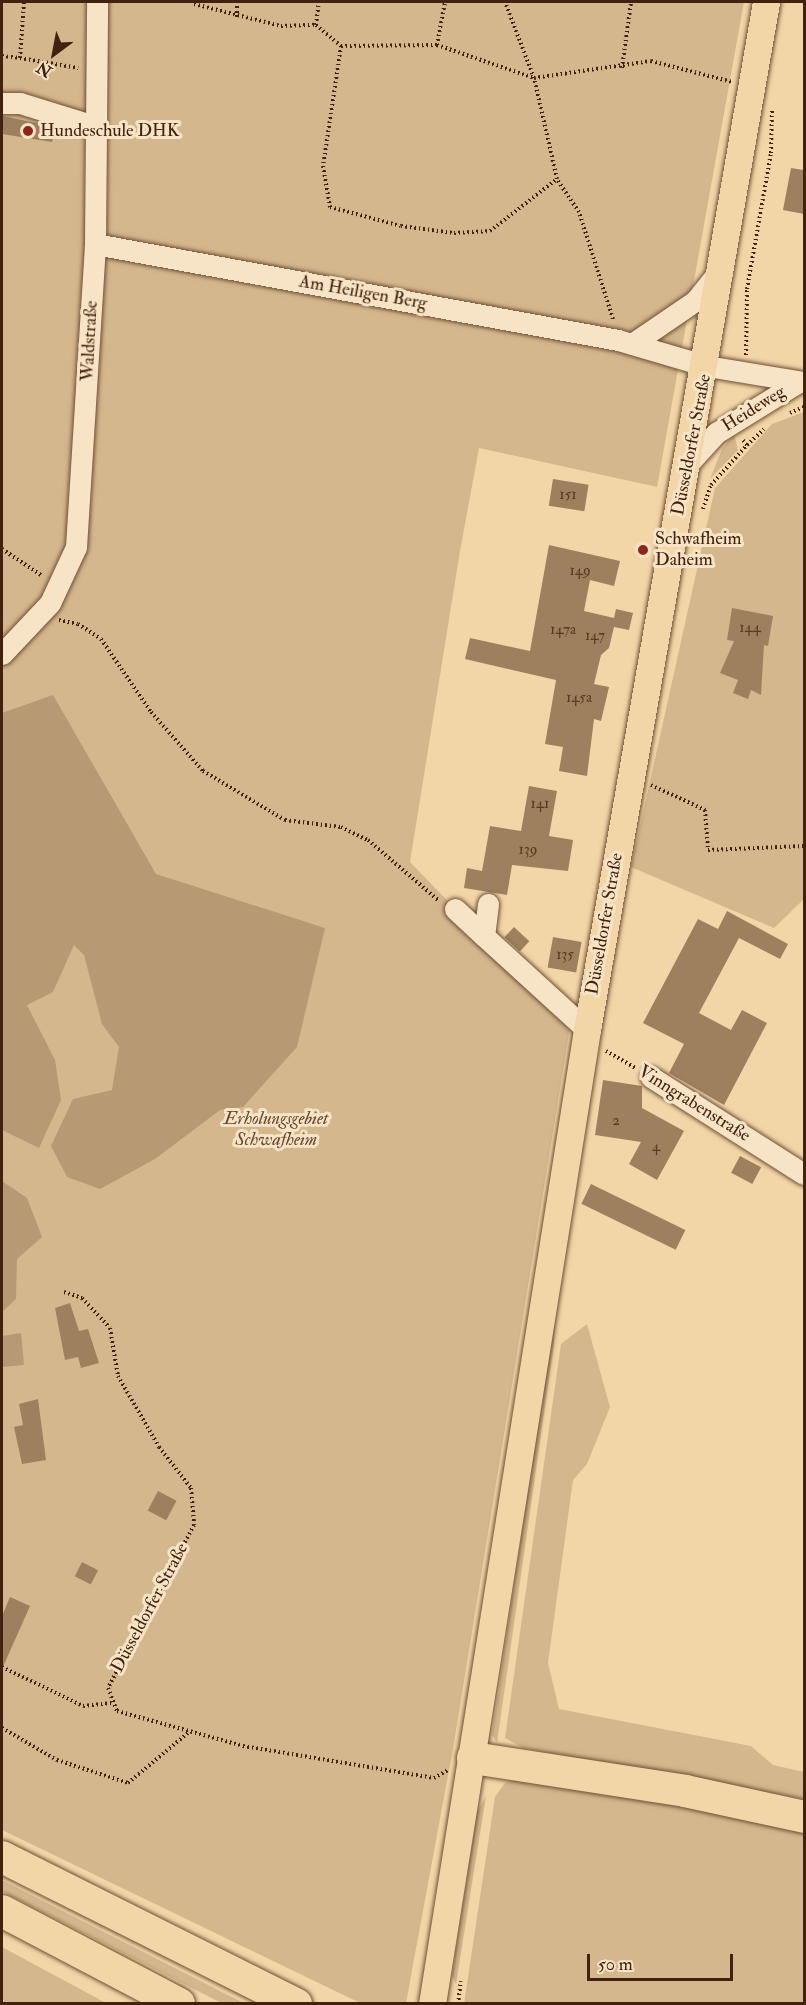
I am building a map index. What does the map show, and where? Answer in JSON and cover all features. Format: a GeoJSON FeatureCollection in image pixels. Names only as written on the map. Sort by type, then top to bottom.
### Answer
{"type":"FeatureCollection","features":[{"type":"Feature","properties":{"kind":"highway"},"geometry":{"type":"LineString","coordinates":[[472,1758],[685,1791],[804,1817]]}},
{"type":"Feature","properties":{"kind":"highway"},"geometry":{"type":"LineString","coordinates":[[2,1857],[296,2004]]}},
{"type":"Feature","properties":{"kind":"highway"},"geometry":{"type":"LineString","coordinates":[[2,1911],[175,2002]]}},
{"type":"Feature","properties":{"kind":"main road","name":"Düsseldorfer Straße"},"geometry":{"type":"LineString","coordinates":[[432,2004],[587,1030],[707,366],[720,271],[763,93],[766,2]]}},
{"type":"Feature","properties":{"kind":"street","name":"Waldstraße"},"geometry":{"type":"LineString","coordinates":[[2,654],[42,610],[59,587],[76,547],[95,244],[94,126],[97,2]]}},
{"type":"Feature","properties":{"kind":"street"},"geometry":{"type":"LineString","coordinates":[[2,103],[20,103],[94,126]]}},
{"type":"Feature","properties":{"kind":"street","name":"Am Heiligen Berg"},"geometry":{"type":"LineString","coordinates":[[95,244],[632,344],[707,366]]}},
{"type":"Feature","properties":{"kind":"street"},"geometry":{"type":"LineString","coordinates":[[632,344],[695,301],[720,271]]}},
{"type":"Feature","properties":{"kind":"street","name":"Heideweg"},"geometry":{"type":"LineString","coordinates":[[707,366],[742,370],[801,382]]}},
{"type":"Feature","properties":{"kind":"street","name":"Heideweg"},"geometry":{"type":"LineString","coordinates":[[688,464],[716,433],[801,382]]}},
{"type":"Feature","properties":{"kind":"street"},"geometry":{"type":"LineString","coordinates":[[484,936],[488,904]]}},
{"type":"Feature","properties":{"kind":"street","name":"Düsseldorfer Straße"},"geometry":{"type":"LineString","coordinates":[[454,909],[587,1030]]}},
{"type":"Feature","properties":{"kind":"street","name":"Vinngrabenstraße"},"geometry":{"type":"LineString","coordinates":[[651,1077],[804,1174]]}},
{"type":"Feature","properties":{"kind":"path"},"geometry":{"type":"LineString","coordinates":[[20,58],[24,2]]}},
{"type":"Feature","properties":{"kind":"path"},"geometry":{"type":"LineString","coordinates":[[237,2],[237,18]]}},
{"type":"Feature","properties":{"kind":"path"},"geometry":{"type":"LineString","coordinates":[[316,25],[319,2]]}},
{"type":"Feature","properties":{"kind":"path"},"geometry":{"type":"LineString","coordinates":[[437,45],[446,2]]}},
{"type":"Feature","properties":{"kind":"path"},"geometry":{"type":"LineString","coordinates":[[505,2],[534,78],[557,179],[579,212],[614,320]]}},
{"type":"Feature","properties":{"kind":"path"},"geometry":{"type":"LineString","coordinates":[[622,68],[631,2]]}},
{"type":"Feature","properties":{"kind":"path"},"geometry":{"type":"LineString","coordinates":[[194,4],[237,18],[316,25],[341,46],[437,45],[534,78],[622,68],[651,61],[763,93],[771,153],[747,289],[750,333],[742,370]]}},
{"type":"Feature","properties":{"kind":"path"},"geometry":{"type":"LineString","coordinates":[[341,46],[323,166],[330,207],[401,226],[454,233],[490,231],[557,179]]}},
{"type":"Feature","properties":{"kind":"path"},"geometry":{"type":"LineString","coordinates":[[2,56],[95,71]]}},
{"type":"Feature","properties":{"kind":"path"},"geometry":{"type":"LineString","coordinates":[[700,517],[711,485],[747,445],[735,421]]}},
{"type":"Feature","properties":{"kind":"path"},"geometry":{"type":"LineString","coordinates":[[2,549],[59,587]]}},
{"type":"Feature","properties":{"kind":"path"},"geometry":{"type":"LineString","coordinates":[[42,610],[100,639],[151,712],[203,771],[285,820],[341,827],[368,840],[386,860],[454,909]]}},
{"type":"Feature","properties":{"kind":"path"},"geometry":{"type":"LineString","coordinates":[[640,783],[705,810],[708,850],[804,846]]}},
{"type":"Feature","properties":{"kind":"path","name":"Vinngrabenstraße"},"geometry":{"type":"LineString","coordinates":[[587,1030],[607,1052],[651,1077]]}},
{"type":"Feature","properties":{"kind":"path","name":"Düsseldorfer Straße"},"geometry":{"type":"LineString","coordinates":[[64,1292],[82,1298],[110,1328],[118,1376],[159,1447],[191,1488],[194,1525],[108,1688],[114,1703]]}},
{"type":"Feature","properties":{"kind":"path"},"geometry":{"type":"LineString","coordinates":[[2,1667],[83,1706],[114,1703],[117,1711],[188,1733],[434,1778],[472,1758]]}},
{"type":"Feature","properties":{"kind":"path"},"geometry":{"type":"LineString","coordinates":[[2,1728],[57,1760],[128,1783],[188,1733]]}},
{"type":"Feature","properties":{"kind":"green space","name":"Erholungsgebiet Schwafheim"},"geometry":{"type":"Polygon","coordinates":[[[2,2],[744,2],[657,487],[479,448],[460,551],[410,862],[570,1027],[454,1743],[406,2003],[360,2003],[2,1830],[2,2]]]}},
{"type":"Feature","properties":{"kind":"green space"},"geometry":{"type":"Polygon","coordinates":[[[804,412],[804,899],[774,928],[631,867],[715,488],[772,424],[804,412]]]}},
{"type":"Feature","properties":{"kind":"green space"},"geometry":{"type":"Polygon","coordinates":[[[734,434],[738,450],[710,479],[722,449],[734,434]]]}},
{"type":"Feature","properties":{"kind":"green space"},"geometry":{"type":"Polygon","coordinates":[[[556,1301],[554,1344],[497,1743],[492,1735],[556,1301]]]}},
{"type":"Feature","properties":{"kind":"green space"},"geometry":{"type":"Polygon","coordinates":[[[587,1324],[610,1407],[587,1464],[573,1480],[548,1663],[559,1709],[751,1746],[773,1765],[804,1772],[804,1799],[523,1748],[505,1738],[561,1344],[587,1324]]]}},
{"type":"Feature","properties":{"kind":"green space"},"geometry":{"type":"Polygon","coordinates":[[[516,1779],[686,1806],[804,1832],[804,2003],[464,2004],[495,1797],[505,1783],[516,1779]]]}},
{"type":"Feature","properties":{"kind":"green space"},"geometry":{"type":"Polygon","coordinates":[[[486,1796],[456,1984],[452,1975],[477,1812],[486,1796]]]}},
{"type":"Feature","properties":{"kind":"green space"},"geometry":{"type":"Polygon","coordinates":[[[2,1880],[243,2003],[223,2004],[2,1891],[2,1880]]]}},
{"type":"Feature","properties":{"kind":"green space"},"geometry":{"type":"Polygon","coordinates":[[[2,1947],[106,2003],[2,2003],[2,1947]]]}},
{"type":"Feature","properties":{"kind":"shaded area"},"geometry":{"type":"Polygon","coordinates":[[[53,695],[156,874],[325,928],[297,1047],[243,1107],[220,1110],[155,1159],[100,1189],[67,1177],[51,1146],[73,1099],[112,1090],[119,1047],[102,1024],[84,955],[74,945],[53,992],[27,1005],[55,1060],[61,1100],[39,1148],[2,1130],[2,713],[53,695]]]}},
{"type":"Feature","properties":{"kind":"shaded area"},"geometry":{"type":"Polygon","coordinates":[[[2,1181],[27,1198],[42,1237],[17,1259],[16,1299],[2,1312],[2,1181]]]}},
{"type":"Feature","properties":{"kind":"shaded area"},"geometry":{"type":"Polygon","coordinates":[[[21,1333],[24,1365],[2,1367],[2,1336],[21,1333]]]}},
{"type":"Feature","properties":{"kind":"building","name":"Hundeschule DHK"},"geometry":{"type":"Polygon","coordinates":[[[2,116],[56,127],[52,142],[2,134],[2,116]]]}},
{"type":"Feature","properties":{"kind":"building"},"geometry":{"type":"Polygon","coordinates":[[[791,168],[804,170],[804,214],[783,210],[791,168]]]}},
{"type":"Feature","properties":{"kind":"building"},"geometry":{"type":"Polygon","coordinates":[[[553,479],[589,485],[584,511],[549,506],[553,479]]]}},
{"type":"Feature","properties":{"kind":"building"},"geometry":{"type":"Polygon","coordinates":[[[549,545],[620,561],[614,586],[590,580],[584,611],[614,618],[616,609],[633,613],[629,630],[614,627],[609,648],[601,655],[594,684],[609,687],[601,721],[594,719],[587,776],[559,771],[563,747],[545,744],[556,680],[465,659],[470,638],[530,651],[549,545]]]}},
{"type":"Feature","properties":{"kind":"building"},"geometry":{"type":"Polygon","coordinates":[[[732,608],[773,616],[768,646],[764,645],[761,695],[751,690],[748,699],[733,693],[738,680],[720,673],[734,641],[727,640],[732,608]]]}},
{"type":"Feature","properties":{"kind":"building"},"geometry":{"type":"Polygon","coordinates":[[[529,786],[557,791],[549,836],[573,840],[568,871],[512,865],[507,895],[464,888],[467,868],[482,871],[490,826],[521,831],[529,786]]]}},
{"type":"Feature","properties":{"kind":"building"},"geometry":{"type":"Polygon","coordinates":[[[727,911],[788,944],[780,959],[739,938],[699,1013],[731,1030],[742,1010],[767,1023],[724,1105],[669,1073],[684,1044],[643,1023],[698,919],[718,929],[727,911]]]}},
{"type":"Feature","properties":{"kind":"building"},"geometry":{"type":"Polygon","coordinates":[[[514,927],[529,941],[520,952],[504,937],[514,927]]]}},
{"type":"Feature","properties":{"kind":"building"},"geometry":{"type":"Polygon","coordinates":[[[553,937],[582,942],[576,973],[548,968],[553,937]]]}},
{"type":"Feature","properties":{"kind":"building"},"geometry":{"type":"Polygon","coordinates":[[[603,1080],[642,1086],[642,1108],[684,1131],[657,1180],[629,1164],[641,1142],[595,1135],[603,1080]]]}},
{"type":"Feature","properties":{"kind":"building"},"geometry":{"type":"Polygon","coordinates":[[[740,1156],[761,1167],[752,1184],[731,1173],[740,1156]]]}},
{"type":"Feature","properties":{"kind":"building"},"geometry":{"type":"Polygon","coordinates":[[[591,1184],[685,1230],[676,1250],[581,1204],[591,1184]]]}},
{"type":"Feature","properties":{"kind":"building"},"geometry":{"type":"Polygon","coordinates":[[[70,1303],[79,1331],[88,1329],[99,1363],[81,1368],[78,1357],[65,1360],[55,1308],[70,1303]]]}},
{"type":"Feature","properties":{"kind":"building"},"geometry":{"type":"Polygon","coordinates":[[[38,1399],[46,1460],[22,1464],[14,1427],[23,1425],[19,1404],[38,1399]]]}},
{"type":"Feature","properties":{"kind":"building"},"geometry":{"type":"Polygon","coordinates":[[[158,1491],[177,1501],[166,1520],[148,1510],[158,1491]]]}},
{"type":"Feature","properties":{"kind":"building"},"geometry":{"type":"Polygon","coordinates":[[[82,1562],[98,1570],[91,1584],[75,1576],[82,1562]]]}},
{"type":"Feature","properties":{"kind":"building"},"geometry":{"type":"Polygon","coordinates":[[[10,1597],[30,1606],[2,1669],[2,1616],[10,1597]]]}},
{"type":"Feature","properties":{"kind":"place","name":"Hundeschule DHK"},"geometry":{"type":"Point","coordinates":[28,131]}},
{"type":"Feature","properties":{"kind":"place","name":"Schwafheim Daheim"},"geometry":{"type":"Point","coordinates":[643,550]}}]}
